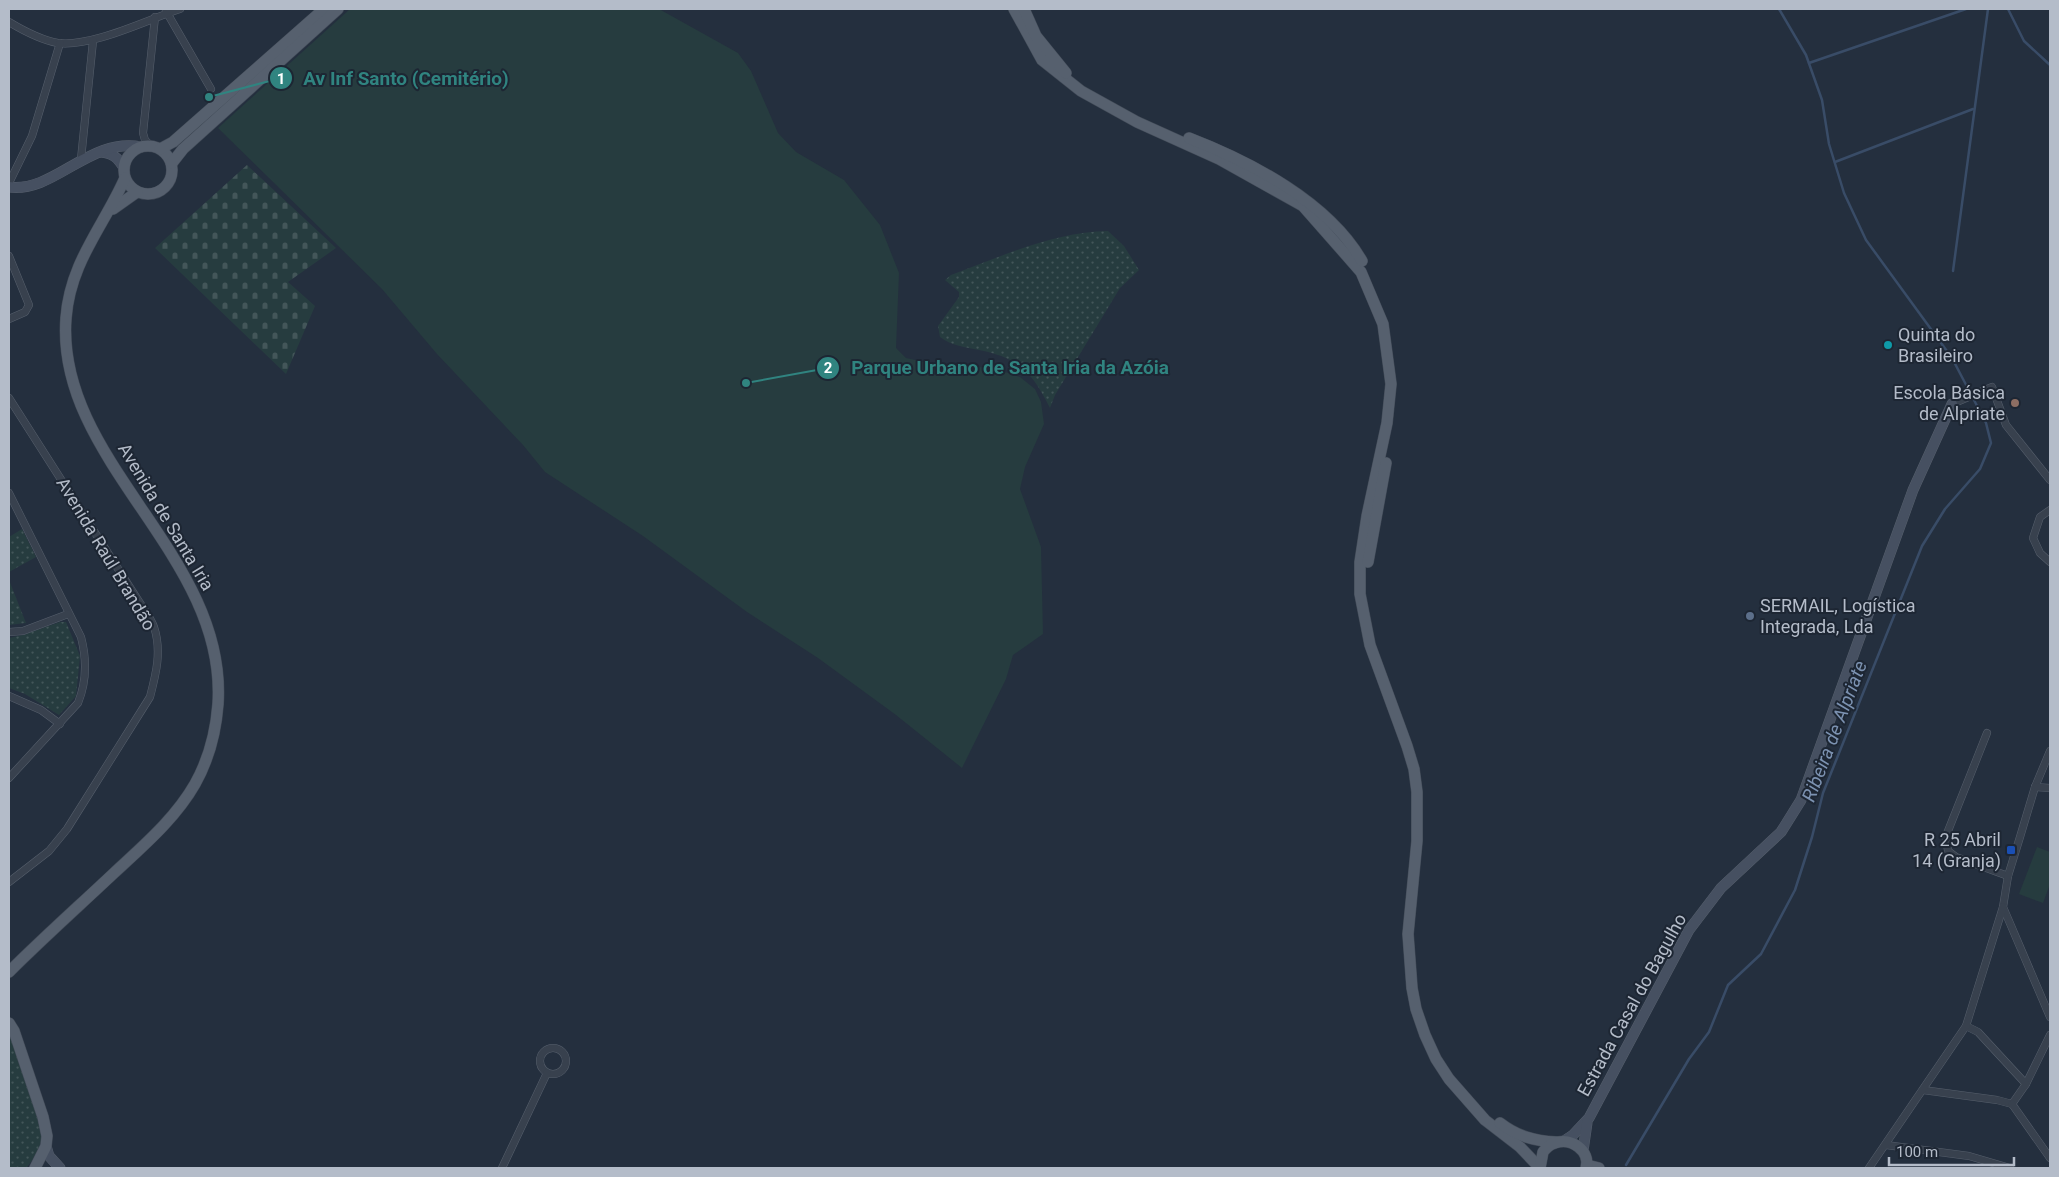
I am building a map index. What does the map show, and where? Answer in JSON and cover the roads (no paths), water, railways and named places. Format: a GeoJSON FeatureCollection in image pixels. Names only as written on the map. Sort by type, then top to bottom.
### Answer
{"type":"FeatureCollection","features":[{"type":"Feature","properties":{"kind":"main road"},"geometry":{"type":"LineString","coordinates":[[151,148],[167,155],[172,163],[173,173],[170,182],[164,189],[156,194],[146,194],[137,192],[130,186],[125,173],[127,159],[133,152],[173,142],[324,9]]}},
{"type":"Feature","properties":{"kind":"main road"},"geometry":{"type":"LineString","coordinates":[[172,163],[183,149],[338,9]]}},
{"type":"Feature","properties":{"kind":"main road"},"geometry":{"type":"LineString","coordinates":[[1014,9],[1042,60],[1081,91],[1137,122],[1219,159],[1303,206],[1361,272],[1383,324],[1391,384],[1387,423],[1367,516],[1360,562],[1360,594],[1364,625],[1370,645],[1414,769],[1417,792],[1416,841],[1408,934],[1412,988],[1416,1010],[1436,1059],[1465,1099],[1520,1147],[1540,1168]]}},
{"type":"Feature","properties":{"kind":"main road"},"geometry":{"type":"LineString","coordinates":[[1024,9],[1036,36],[1075,84],[1131,115],[1216,148],[1299,194],[1333,223],[1361,259],[1385,312],[1395,364],[1396,416],[1368,564],[1368,595],[1377,643],[1415,745],[1424,791],[1425,814],[1416,934],[1418,987],[1431,1032],[1442,1055],[1487,1118],[1523,1137],[1538,1142],[1572,1143],[1583,1151],[1587,1166],[1599,1168]]}},
{"type":"Feature","properties":{"kind":"main road","name":"Avenida de Santa Iria"},"geometry":{"type":"LineString","coordinates":[[9,972],[146,842],[180,806],[207,760],[217,713],[218,675],[208,627],[179,566],[97,437],[79,400],[69,369],[65,342],[70,290],[78,264],[125,173]]}},
{"type":"Feature","properties":{"kind":"main road","name":"Avenida de Santa Iria"},"geometry":{"type":"LineString","coordinates":[[101,221],[113,208],[137,192]]}},
{"type":"Feature","properties":{"kind":"main road"},"geometry":{"type":"LineString","coordinates":[[9,1023],[14,1031],[43,1117],[47,1136],[46,1146],[34,1168]]}},
{"type":"Feature","properties":{"kind":"main road"},"geometry":{"type":"LineString","coordinates":[[1540,1168],[1542,1152],[1560,1142]]}},
{"type":"Feature","properties":{"kind":"street"},"geometry":{"type":"LineString","coordinates":[[9,22],[45,40],[60,43],[93,41],[166,11],[180,9]]}},
{"type":"Feature","properties":{"kind":"street"},"geometry":{"type":"LineString","coordinates":[[166,11],[211,88]]}},
{"type":"Feature","properties":{"kind":"street"},"geometry":{"type":"LineString","coordinates":[[151,148],[143,134],[155,17]]}},
{"type":"Feature","properties":{"kind":"street"},"geometry":{"type":"LineString","coordinates":[[82,159],[93,41]]}},
{"type":"Feature","properties":{"kind":"street"},"geometry":{"type":"LineString","coordinates":[[60,43],[32,136],[10,187],[25,188],[38,184],[82,159],[117,146],[130,145],[151,148]]}},
{"type":"Feature","properties":{"kind":"street"},"geometry":{"type":"LineString","coordinates":[[100,152],[109,153],[118,158],[125,173]]}},
{"type":"Feature","properties":{"kind":"street"},"geometry":{"type":"LineString","coordinates":[[9,256],[29,305],[25,312],[9,319]]}},
{"type":"Feature","properties":{"kind":"street"},"geometry":{"type":"LineString","coordinates":[[1952,404],[1992,387],[2006,425],[2050,480]]}},
{"type":"Feature","properties":{"kind":"street","name":"Avenida Raúl Brandão"},"geometry":{"type":"LineString","coordinates":[[9,398],[154,625],[159,648],[156,676],[150,697],[67,829],[49,851],[9,882]]}},
{"type":"Feature","properties":{"kind":"street","name":"Estrada Casal do Bagulho"},"geometry":{"type":"LineString","coordinates":[[1583,1151],[1585,1131],[1589,1118],[1689,930],[1721,888],[1781,832],[1801,800],[1912,490],[1952,404]]}},
{"type":"Feature","properties":{"kind":"street"},"geometry":{"type":"LineString","coordinates":[[9,493],[81,637],[86,660],[84,689],[78,703],[9,778]]}},
{"type":"Feature","properties":{"kind":"street"},"geometry":{"type":"LineString","coordinates":[[2050,510],[2040,517],[2033,538],[2040,553],[2050,562]]}},
{"type":"Feature","properties":{"kind":"street"},"geometry":{"type":"LineString","coordinates":[[9,632],[23,631],[68,614]]}},
{"type":"Feature","properties":{"kind":"street"},"geometry":{"type":"LineString","coordinates":[[9,696],[42,710],[60,724]]}},
{"type":"Feature","properties":{"kind":"street"},"geometry":{"type":"LineString","coordinates":[[1987,733],[1946,836],[1948,851],[1956,857],[2008,876]]}},
{"type":"Feature","properties":{"kind":"street"},"geometry":{"type":"LineString","coordinates":[[1869,1168],[1966,1026],[2003,908],[2008,876],[2035,787],[2050,750]]}},
{"type":"Feature","properties":{"kind":"street"},"geometry":{"type":"LineString","coordinates":[[2035,787],[2050,788]]}},
{"type":"Feature","properties":{"kind":"street"},"geometry":{"type":"LineString","coordinates":[[2003,908],[2034,984],[2050,1017]]}},
{"type":"Feature","properties":{"kind":"street"},"geometry":{"type":"LineString","coordinates":[[1966,1026],[1978,1032],[2026,1084]]}},
{"type":"Feature","properties":{"kind":"street"},"geometry":{"type":"LineString","coordinates":[[2012,1104],[2026,1084],[2050,1035]]}},
{"type":"Feature","properties":{"kind":"street"},"geometry":{"type":"LineString","coordinates":[[502,1168],[547,1073]]}},
{"type":"Feature","properties":{"kind":"street"},"geometry":{"type":"LineString","coordinates":[[1923,1090],[1997,1100],[2012,1104],[2050,1158]]}},
{"type":"Feature","properties":{"kind":"street","name":"Estrada Casal do Bagulho"},"geometry":{"type":"LineString","coordinates":[[1560,1142],[1574,1135],[1589,1118]]}},
{"type":"Feature","properties":{"kind":"street"},"geometry":{"type":"LineString","coordinates":[[1886,1145],[1969,1156],[2010,1168]]}},
{"type":"Feature","properties":{"kind":"street"},"geometry":{"type":"LineString","coordinates":[[46,1146],[49,1156],[60,1168]]}},
{"type":"Feature","properties":{"kind":"waterway","name":"Ribeira de Alpriate"},"geometry":{"type":"LineString","coordinates":[[1626,1165],[1689,1059],[1709,1032],[1728,985],[1761,954],[1795,890],[1812,837],[1823,793],[1922,546],[1945,509],[1980,469],[1991,443],[1986,423],[1952,358],[1866,240],[1844,193],[1829,144],[1822,100],[1806,55],[1779,9]]}},
{"type":"Feature","properties":{"kind":"waterway"},"geometry":{"type":"LineString","coordinates":[[1809,63],[1966,9]]}},
{"type":"Feature","properties":{"kind":"waterway"},"geometry":{"type":"LineString","coordinates":[[1953,271],[1988,9]]}},
{"type":"Feature","properties":{"kind":"waterway"},"geometry":{"type":"LineString","coordinates":[[2008,9],[2024,41],[2050,65]]}},
{"type":"Feature","properties":{"kind":"waterway"},"geometry":{"type":"LineString","coordinates":[[1835,162],[1973,109]]}},
{"type":"Feature","properties":{"kind":"place","name":"Av Inf Santo (Cemitério)"},"geometry":{"type":"Point","coordinates":[209,97]}},
{"type":"Feature","properties":{"kind":"place","name":"Quinta do Brasileiro"},"geometry":{"type":"Point","coordinates":[1888,345]}},
{"type":"Feature","properties":{"kind":"place","name":"Parque Urbano de Santa Iria da Azóia"},"geometry":{"type":"Point","coordinates":[746,383]}},
{"type":"Feature","properties":{"kind":"place","name":"Escola Básica de Alpriate"},"geometry":{"type":"Point","coordinates":[2015,403]}},
{"type":"Feature","properties":{"kind":"place","name":"SERMAIL, Logística Integrada, Lda"},"geometry":{"type":"Point","coordinates":[1750,616]}},
{"type":"Feature","properties":{"kind":"place","name":"R 25 Abril 14 (Granja)"},"geometry":{"type":"Point","coordinates":[2011,850]}}]}
